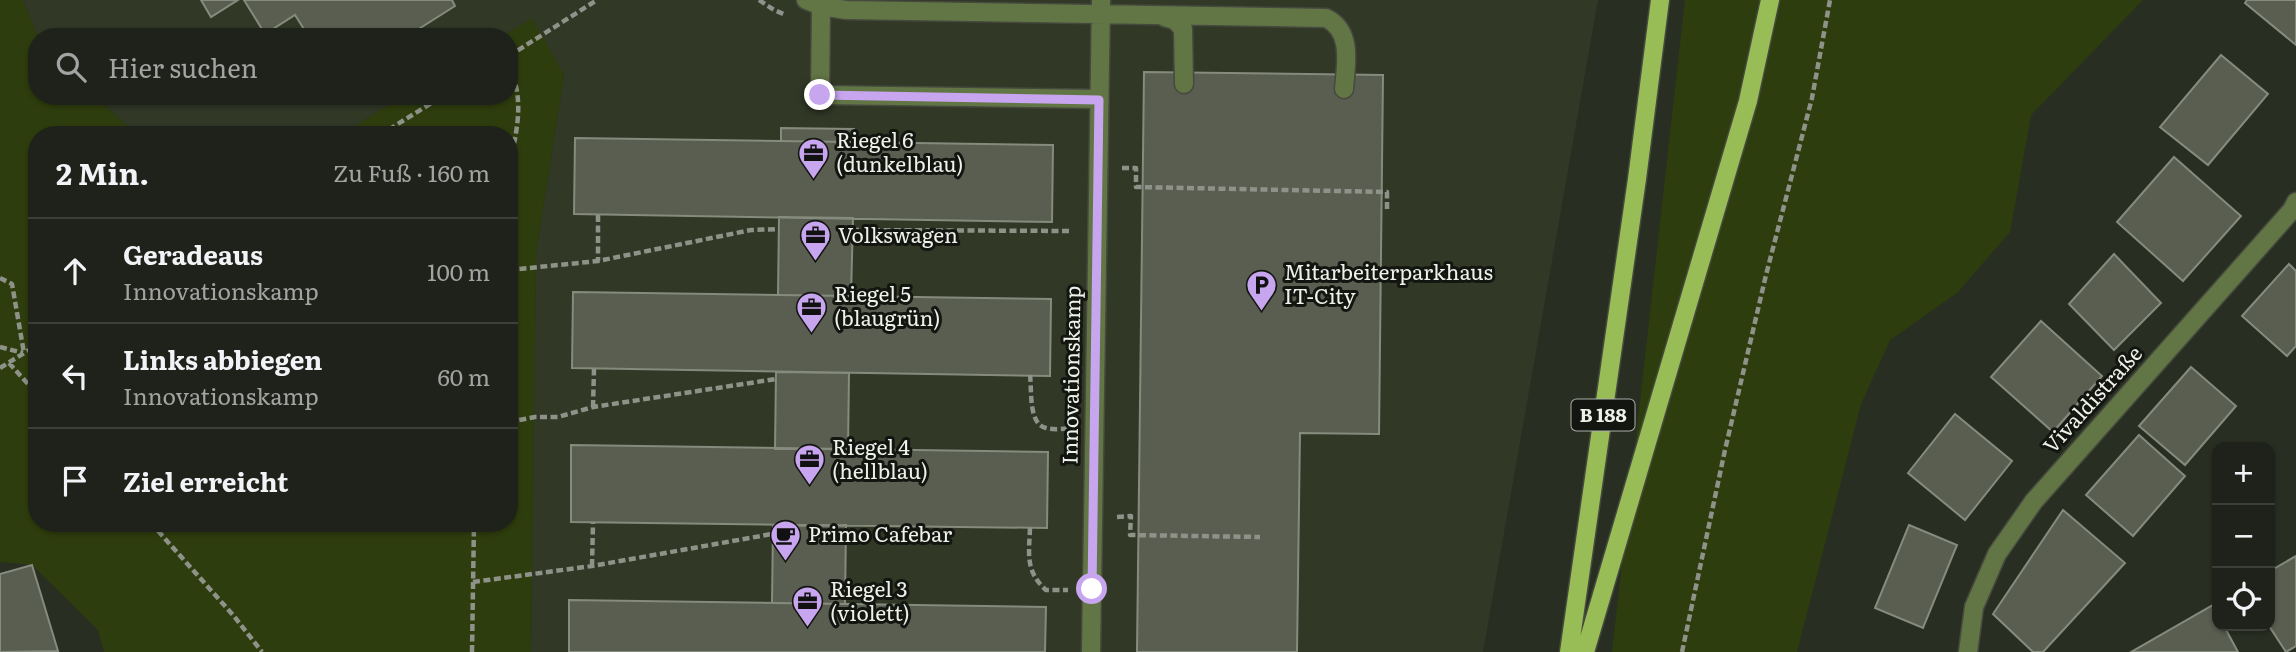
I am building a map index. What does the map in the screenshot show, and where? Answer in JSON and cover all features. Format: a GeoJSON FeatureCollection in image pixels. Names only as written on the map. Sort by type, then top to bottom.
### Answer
{"type":"FeatureCollection","features":[{"type":"Feature","properties":{"kind":"main road","name":"B 188"},"geometry":{"type":"LineString","coordinates":[[1569,652],[1660,0]]}},
{"type":"Feature","properties":{"kind":"main road"},"geometry":{"type":"LineString","coordinates":[[1585,652],[1748,101],[1770,0]]}},
{"type":"Feature","properties":{"kind":"street"},"geometry":{"type":"LineString","coordinates":[[1099,100],[820,95],[813,3],[846,10],[1100,5],[1157,16],[1175,20],[1183,29],[1184,84]]}},
{"type":"Feature","properties":{"kind":"street","name":"Innovationskamp"},"geometry":{"type":"LineString","coordinates":[[1091,652],[1100,5]]}},
{"type":"Feature","properties":{"kind":"street"},"geometry":{"type":"LineString","coordinates":[[1157,16],[1326,18],[1335,23],[1346,43],[1344,89]]}},
{"type":"Feature","properties":{"kind":"street","name":"Vivaldistraße"},"geometry":{"type":"LineString","coordinates":[[1968,652],[1974,607],[1997,554],[2034,501],[2292,210],[2296,202]]}},
{"type":"Feature","properties":{"kind":"path"},"geometry":{"type":"LineString","coordinates":[[518,49],[597,0]]}},
{"type":"Feature","properties":{"kind":"path"},"geometry":{"type":"LineString","coordinates":[[1682,652],[1738,396],[1812,98],[1830,0]]}},
{"type":"Feature","properties":{"kind":"path"},"geometry":{"type":"LineString","coordinates":[[518,95],[518,126]]}},
{"type":"Feature","properties":{"kind":"path"},"geometry":{"type":"LineString","coordinates":[[395,126],[428,105]]}},
{"type":"Feature","properties":{"kind":"path"},"geometry":{"type":"LineString","coordinates":[[1121,168],[1136,168],[1136,187],[1388,192],[1387,210]]}},
{"type":"Feature","properties":{"kind":"path"},"geometry":{"type":"LineString","coordinates":[[598,215],[598,261]]}},
{"type":"Feature","properties":{"kind":"path"},"geometry":{"type":"LineString","coordinates":[[518,269],[598,261],[751,230],[779,229]]}},
{"type":"Feature","properties":{"kind":"path"},"geometry":{"type":"LineString","coordinates":[[852,230],[1097,232]]}},
{"type":"Feature","properties":{"kind":"path"},"geometry":{"type":"LineString","coordinates":[[0,278],[12,284],[24,354]]}},
{"type":"Feature","properties":{"kind":"path"},"geometry":{"type":"LineString","coordinates":[[0,347],[24,354]]}},
{"type":"Feature","properties":{"kind":"path"},"geometry":{"type":"LineString","coordinates":[[0,368],[28,351]]}},
{"type":"Feature","properties":{"kind":"path"},"geometry":{"type":"LineString","coordinates":[[9,363],[28,384]]}},
{"type":"Feature","properties":{"kind":"path"},"geometry":{"type":"LineString","coordinates":[[593,407],[594,369]]}},
{"type":"Feature","properties":{"kind":"path"},"geometry":{"type":"LineString","coordinates":[[1030,375],[1034,416],[1039,425],[1047,429],[1094,429]]}},
{"type":"Feature","properties":{"kind":"path"},"geometry":{"type":"LineString","coordinates":[[518,420],[558,417],[593,407],[776,379]]}},
{"type":"Feature","properties":{"kind":"path"},"geometry":{"type":"LineString","coordinates":[[1116,517],[1131,516],[1130,535],[1260,537]]}},
{"type":"Feature","properties":{"kind":"path"},"geometry":{"type":"LineString","coordinates":[[592,566],[593,523]]}},
{"type":"Feature","properties":{"kind":"path"},"geometry":{"type":"LineString","coordinates":[[1030,528],[1029,562],[1034,580],[1046,590],[1092,589]]}},
{"type":"Feature","properties":{"kind":"path"},"geometry":{"type":"LineString","coordinates":[[159,532],[262,652]]}},
{"type":"Feature","properties":{"kind":"path"},"geometry":{"type":"LineString","coordinates":[[472,652],[474,532]]}},
{"type":"Feature","properties":{"kind":"path"},"geometry":{"type":"LineString","coordinates":[[473,582],[592,566],[772,534]]}},
{"type":"Feature","properties":{"kind":"shaded area"},"geometry":{"type":"Polygon","coordinates":[[[23,0],[1598,0],[1483,652],[531,652],[536,254],[564,75],[531,19],[516,28],[34,28],[23,0]]]}},
{"type":"Feature","properties":{"kind":"shaded area"},"geometry":{"type":"Polygon","coordinates":[[[105,105],[389,105],[355,126],[127,126],[105,105]]]}},
{"type":"Feature","properties":{"kind":"green space"},"geometry":{"type":"Polygon","coordinates":[[[0,0],[23,0],[34,28],[28,28],[28,105],[105,105],[127,126],[28,126],[28,532],[518,532],[518,126],[355,126],[389,105],[518,105],[516,28],[532,18],[564,75],[536,254],[531,652],[104,652],[98,630],[32,565],[0,562],[0,0]]]}},
{"type":"Feature","properties":{"kind":"green space"},"geometry":{"type":"Polygon","coordinates":[[[1685,0],[2143,0],[2031,115],[2010,232],[1957,293],[1890,340],[1861,404],[1797,652],[1612,652],[1685,0]]]}},
{"type":"Feature","properties":{"kind":"building"},"geometry":{"type":"Polygon","coordinates":[[[201,0],[238,0],[211,17],[201,0]]]}},
{"type":"Feature","properties":{"kind":"building"},"geometry":{"type":"Polygon","coordinates":[[[244,0],[452,0],[455,6],[420,28],[303,28],[295,15],[274,28],[261,28],[244,0]]]}},
{"type":"Feature","properties":{"kind":"building"},"geometry":{"type":"Polygon","coordinates":[[[2247,0],[2296,0],[2296,45],[2245,3],[2247,0]]]}},
{"type":"Feature","properties":{"kind":"building"},"geometry":{"type":"Polygon","coordinates":[[[2221,55],[2268,94],[2208,165],[2160,127],[2221,55]]]}},
{"type":"Feature","properties":{"kind":"building","name":"Mitarbeiterparkhaus IT-City"},"geometry":{"type":"Polygon","coordinates":[[[1144,72],[1383,75],[1379,434],[1300,433],[1297,652],[1137,652],[1144,72]]]}},
{"type":"Feature","properties":{"kind":"building"},"geometry":{"type":"Polygon","coordinates":[[[781,128],[854,129],[854,142],[781,141],[781,128]]]}},
{"type":"Feature","properties":{"kind":"building","name":"Riegel 6 (dunkelblau)"},"geometry":{"type":"Polygon","coordinates":[[[575,138],[1053,145],[1052,222],[574,214],[575,138]]]}},
{"type":"Feature","properties":{"kind":"building"},"geometry":{"type":"Polygon","coordinates":[[[2174,157],[2241,216],[2183,281],[2117,222],[2174,157]]]}},
{"type":"Feature","properties":{"kind":"building","name":"Volkswagen"},"geometry":{"type":"Polygon","coordinates":[[[779,217],[853,218],[851,296],[778,295],[779,217]]]}},
{"type":"Feature","properties":{"kind":"building"},"geometry":{"type":"Polygon","coordinates":[[[2114,254],[2161,303],[2114,350],[2069,304],[2114,254]]]}},
{"type":"Feature","properties":{"kind":"building"},"geometry":{"type":"Polygon","coordinates":[[[2289,264],[2296,271],[2296,346],[2287,356],[2242,316],[2289,264]]]}},
{"type":"Feature","properties":{"kind":"building","name":"Riegel 5 (blaugrün)"},"geometry":{"type":"Polygon","coordinates":[[[573,292],[1051,299],[1050,376],[572,368],[573,292]]]}},
{"type":"Feature","properties":{"kind":"building"},"geometry":{"type":"Polygon","coordinates":[[[2041,321],[2102,376],[2053,432],[1991,377],[2041,321]]]}},
{"type":"Feature","properties":{"kind":"building"},"geometry":{"type":"Polygon","coordinates":[[[2191,367],[2236,406],[2185,465],[2139,426],[2191,367]]]}},
{"type":"Feature","properties":{"kind":"building"},"geometry":{"type":"Polygon","coordinates":[[[776,372],[849,373],[848,449],[775,449],[776,372]]]}},
{"type":"Feature","properties":{"kind":"building"},"geometry":{"type":"Polygon","coordinates":[[[1955,414],[2012,461],[1965,520],[1908,473],[1955,414]]]}},
{"type":"Feature","properties":{"kind":"building"},"geometry":{"type":"Polygon","coordinates":[[[2139,435],[2185,476],[2133,536],[2086,495],[2139,435]]]}},
{"type":"Feature","properties":{"kind":"building","name":"Riegel 4 (hellblau)"},"geometry":{"type":"Polygon","coordinates":[[[571,445],[1048,452],[1047,528],[571,522],[571,445]]]}},
{"type":"Feature","properties":{"kind":"building"},"geometry":{"type":"Polygon","coordinates":[[[2063,510],[2125,563],[2043,652],[2033,652],[1993,614],[2063,510]]]}},
{"type":"Feature","properties":{"kind":"building"},"geometry":{"type":"Polygon","coordinates":[[[846,525],[845,604],[772,603],[773,526],[846,525]]]}},
{"type":"Feature","properties":{"kind":"building"},"geometry":{"type":"Polygon","coordinates":[[[1909,525],[1957,545],[1923,628],[1875,608],[1909,525]]]}},
{"type":"Feature","properties":{"kind":"building"},"geometry":{"type":"Polygon","coordinates":[[[2296,556],[2296,646],[2286,652],[2272,631],[2275,631],[2275,568],[2296,556]]]}},
{"type":"Feature","properties":{"kind":"building"},"geometry":{"type":"Polygon","coordinates":[[[32,565],[58,651],[0,652],[0,574],[32,565]]]}},
{"type":"Feature","properties":{"kind":"building","name":"Riegel 3 (violett)"},"geometry":{"type":"Polygon","coordinates":[[[569,600],[1046,607],[1045,652],[569,652],[569,600]]]}},
{"type":"Feature","properties":{"kind":"building"},"geometry":{"type":"Polygon","coordinates":[[[2212,606],[2212,631],[2227,631],[2238,652],[2131,652],[2212,606]]]}},
{"type":"Feature","properties":{"kind":"place","name":"Riegel 6 (dunkelblau)"},"geometry":{"type":"Point","coordinates":[813,180]}},
{"type":"Feature","properties":{"kind":"place","name":"Volkswagen"},"geometry":{"type":"Point","coordinates":[815,263]}},
{"type":"Feature","properties":{"kind":"place","name":"Mitarbeiterparkhaus IT-City"},"geometry":{"type":"Point","coordinates":[1261,312]}},
{"type":"Feature","properties":{"kind":"place","name":"Riegel 5 (blaugrün)"},"geometry":{"type":"Point","coordinates":[811,334]}},
{"type":"Feature","properties":{"kind":"place","name":"Riegel 4 (hellblau)"},"geometry":{"type":"Point","coordinates":[809,487]}},
{"type":"Feature","properties":{"kind":"place","name":"Primo Cafebar"},"geometry":{"type":"Point","coordinates":[785,562]}},
{"type":"Feature","properties":{"kind":"place","name":"Riegel 3 (violett)"},"geometry":{"type":"Point","coordinates":[807,629]}},
{"type":"Feature","properties":{"kind":"route"},"geometry":{"type":"LineString","coordinates":[[820,95],[1099,100],[1092,589]]}}]}
